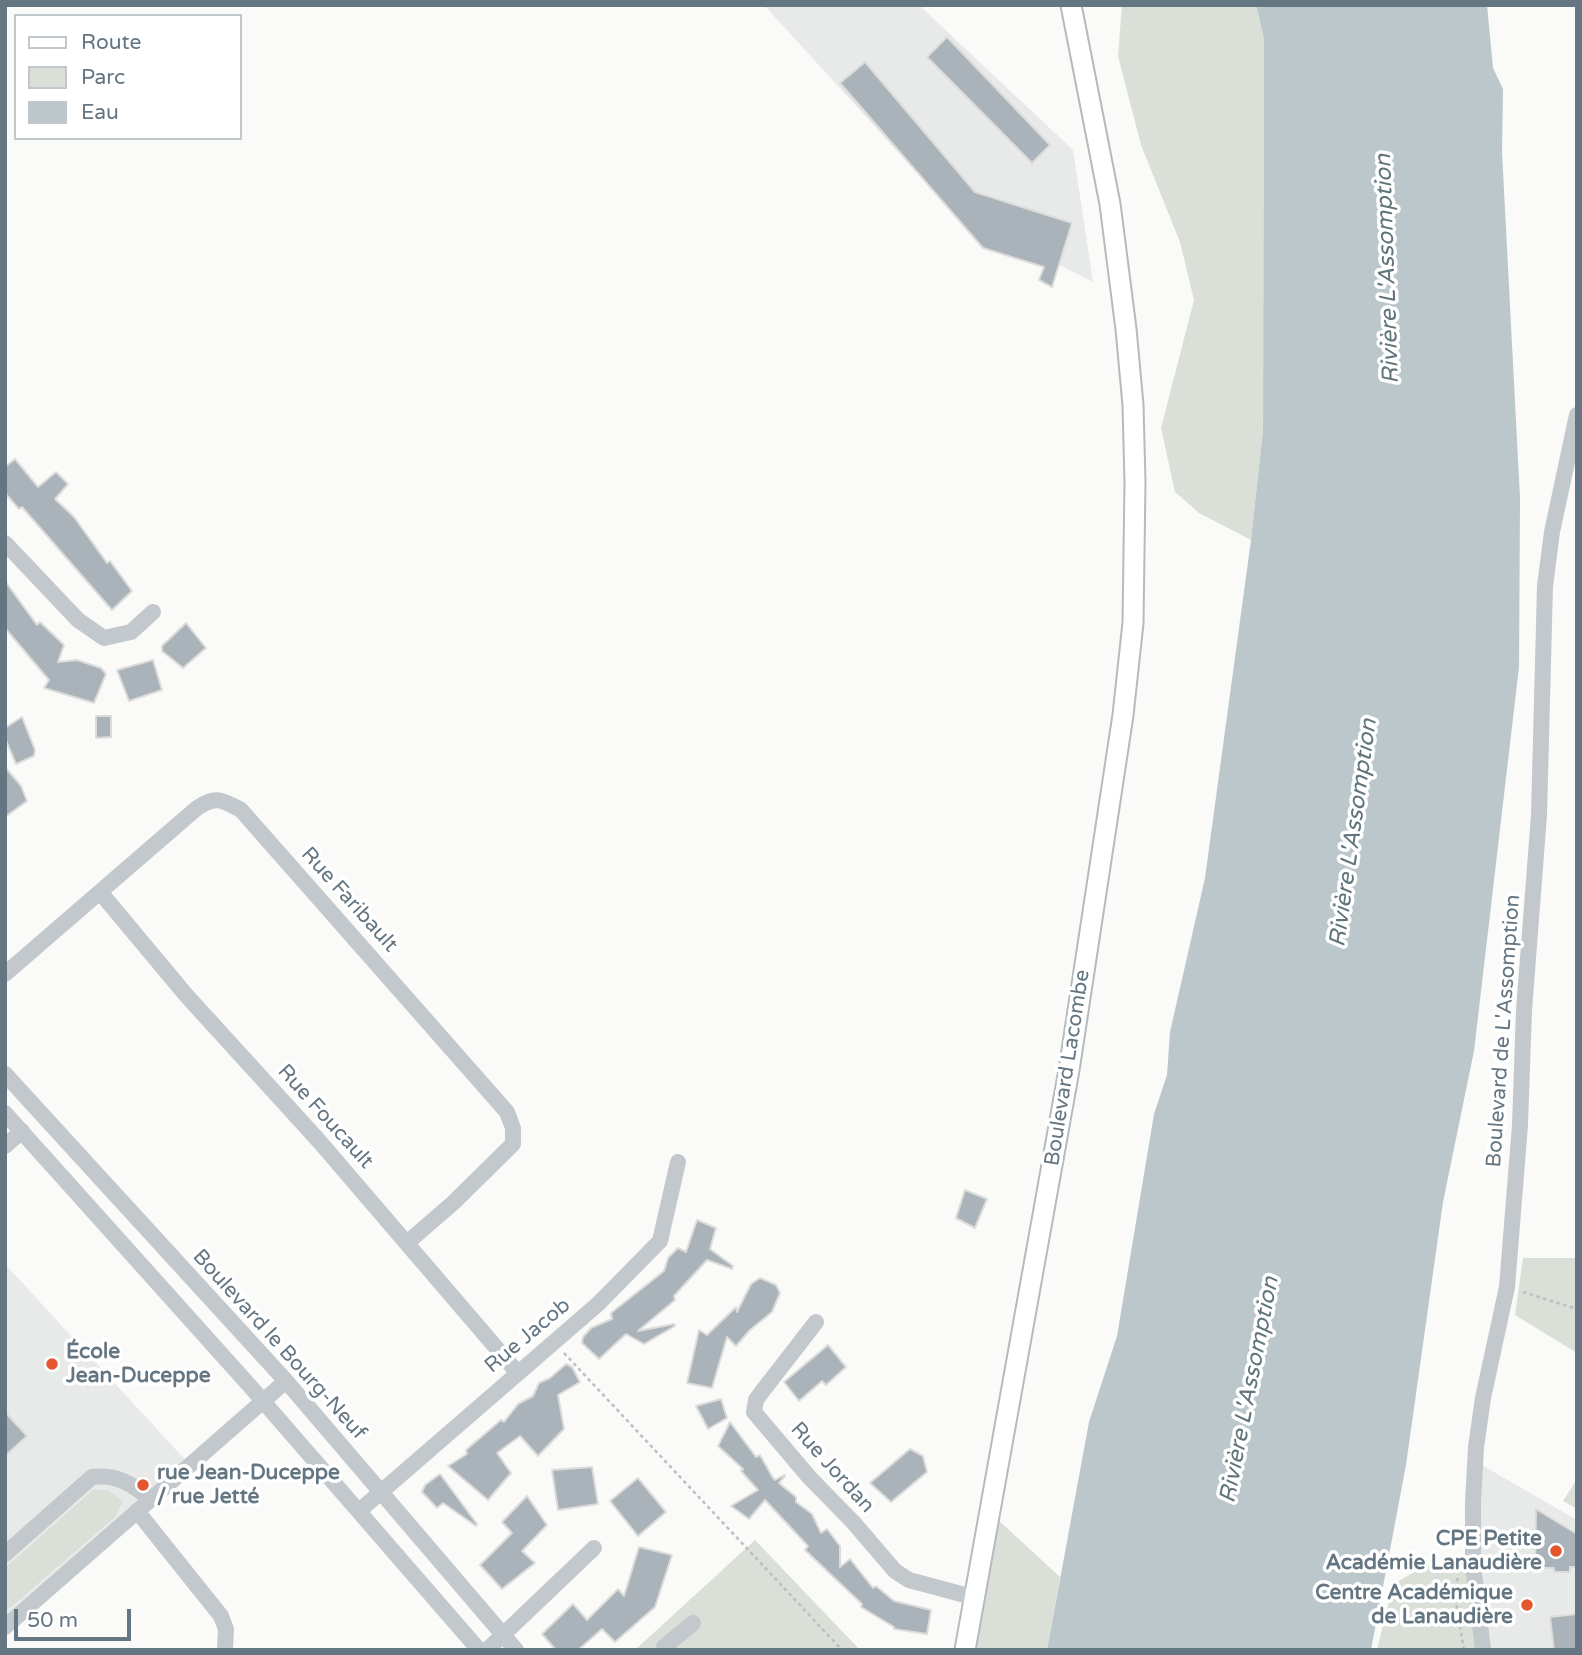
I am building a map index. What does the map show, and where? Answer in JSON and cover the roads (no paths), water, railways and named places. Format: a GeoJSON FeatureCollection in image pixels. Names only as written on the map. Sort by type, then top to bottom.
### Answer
{"type":"FeatureCollection","features":[{"type":"Feature","properties":{"kind":"main road","name":"Boulevard Lacombe"},"geometry":{"type":"LineString","coordinates":[[965,1650],[1069,1070],[1123,715],[1133,623],[1135,482],[1130,364],[1117,248],[1103,161],[1071,5]]}},
{"type":"Feature","properties":{"kind":"street","name":"Boulevard de L'Assomption"},"geometry":{"type":"LineString","coordinates":[[1483,1650],[1473,1564],[1476,1447],[1483,1398],[1507,1287],[1539,815],[1545,586],[1552,532],[1577,415]]}},
{"type":"Feature","properties":{"kind":"street"},"geometry":{"type":"LineString","coordinates":[[5,543],[78,620],[104,638],[131,632],[153,612]]}},
{"type":"Feature","properties":{"kind":"street","name":"Rue Faribault"},"geometry":{"type":"LineString","coordinates":[[5,974],[197,808],[208,800],[220,800],[229,804],[248,817],[507,1112],[513,1128],[513,1144],[408,1242]]}},
{"type":"Feature","properties":{"kind":"street","name":"Rue Foucault"},"geometry":{"type":"LineString","coordinates":[[100,892],[186,995],[408,1242],[517,1372]]}},
{"type":"Feature","properties":{"kind":"street","name":"Boulevard le Bourg-Neuf"},"geometry":{"type":"LineString","coordinates":[[5,1074],[285,1381],[516,1650]]}},
{"type":"Feature","properties":{"kind":"street"},"geometry":{"type":"LineString","coordinates":[[5,1113],[263,1401],[479,1650]]}},
{"type":"Feature","properties":{"kind":"street"},"geometry":{"type":"LineString","coordinates":[[5,1146],[22,1131]]}},
{"type":"Feature","properties":{"kind":"street","name":"Rue Jacob"},"geometry":{"type":"LineString","coordinates":[[359,1511],[598,1304],[660,1241],[678,1163]]}},
{"type":"Feature","properties":{"kind":"street","name":"Rue Jordan"},"geometry":{"type":"LineString","coordinates":[[816,1322],[756,1400],[754,1412],[895,1572],[909,1580],[976,1598]]}},
{"type":"Feature","properties":{"kind":"street"},"geometry":{"type":"LineString","coordinates":[[5,1627],[285,1381]]}},
{"type":"Feature","properties":{"kind":"street"},"geometry":{"type":"LineString","coordinates":[[5,1554],[92,1477],[107,1475],[125,1479],[151,1499]]}},
{"type":"Feature","properties":{"kind":"street"},"geometry":{"type":"LineString","coordinates":[[137,1511],[221,1616],[226,1629],[225,1650]]}},
{"type":"Feature","properties":{"kind":"street"},"geometry":{"type":"LineString","coordinates":[[488,1650],[594,1548]]}},
{"type":"Feature","properties":{"kind":"street"},"geometry":{"type":"LineString","coordinates":[[666,1650],[664,1647],[693,1623]]}},
{"type":"Feature","properties":{"kind":"water","name":"Rivière L'Assomption"},"geometry":{"type":"Polygon","coordinates":[[[1256,5],[1487,5],[1493,68],[1503,89],[1502,152],[1520,498],[1519,667],[1474,1051],[1443,1202],[1406,1465],[1371,1650],[1047,1650],[1089,1422],[1117,1336],[1154,1114],[1167,1075],[1170,1032],[1205,878],[1251,540],[1263,430],[1264,39],[1256,5]]]}},
{"type":"Feature","properties":{"kind":"place","name":"École Jean-Duceppe"},"geometry":{"type":"Point","coordinates":[52,1364]}},
{"type":"Feature","properties":{"kind":"place","name":"rue Jean-Duceppe / rue Jetté"},"geometry":{"type":"Point","coordinates":[143,1485]}},
{"type":"Feature","properties":{"kind":"place","name":"CPE Petite Académie Lanaudière"},"geometry":{"type":"Point","coordinates":[1556,1551]}},
{"type":"Feature","properties":{"kind":"place","name":"Centre Académique de Lanaudière"},"geometry":{"type":"Point","coordinates":[1527,1605]}}]}
